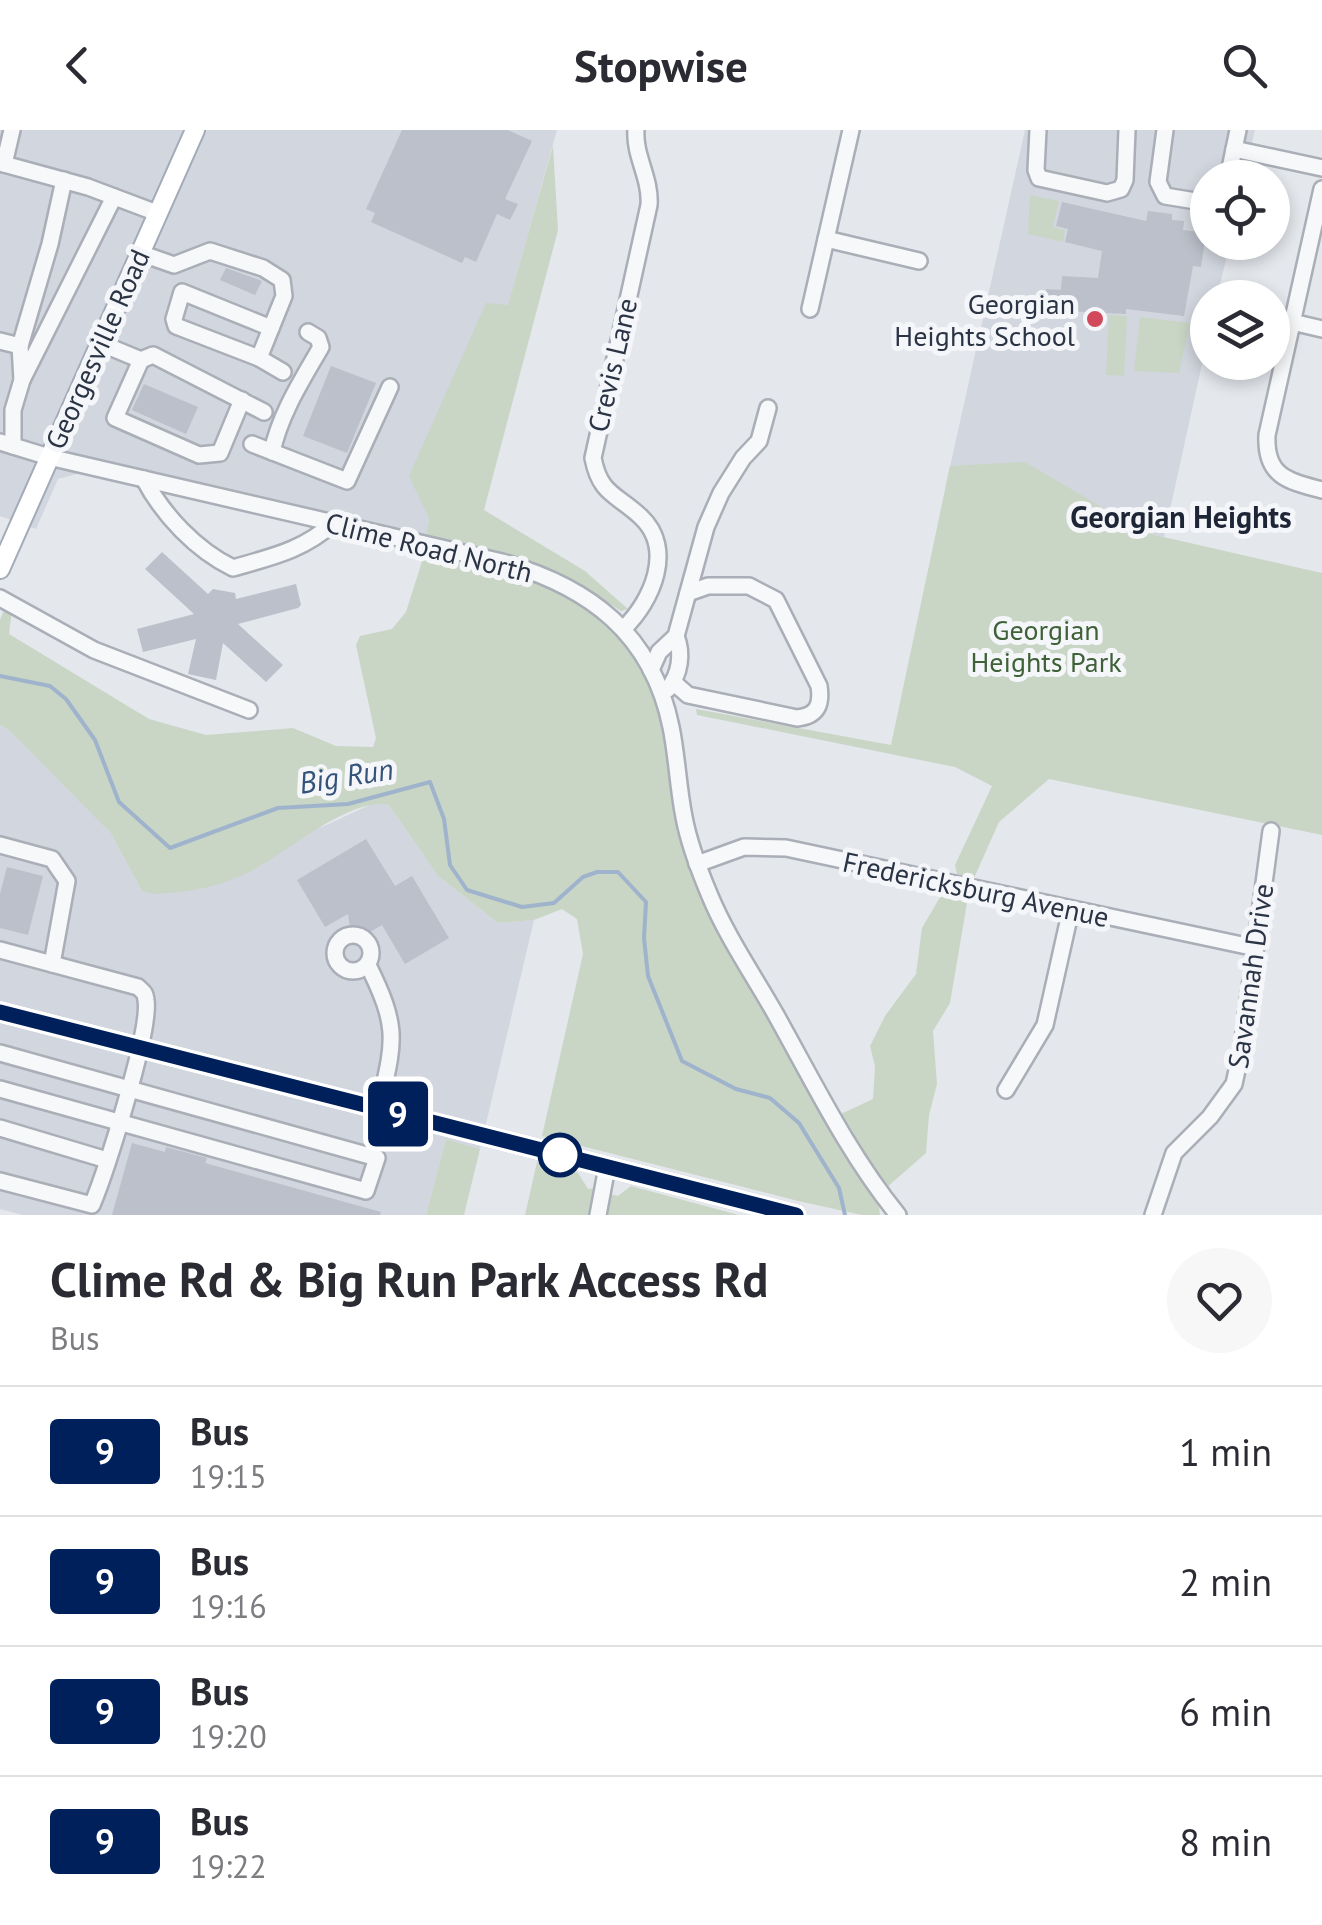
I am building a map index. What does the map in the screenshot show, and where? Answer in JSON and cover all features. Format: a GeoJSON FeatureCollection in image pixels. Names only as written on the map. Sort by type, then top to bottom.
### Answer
{"type":"FeatureCollection","features":[{"type":"Feature","properties":{"kind":"main road","name":"Georgesville Road"},"geometry":{"type":"LineString","coordinates":[[0,569],[194,130]]}},
{"type":"Feature","properties":{"kind":"main road"},"geometry":{"type":"LineString","coordinates":[[0,1012],[796,1215]]}},
{"type":"Feature","properties":{"kind":"street"},"geometry":{"type":"LineString","coordinates":[[12,130],[2,163],[64,180],[156,214]]}},
{"type":"Feature","properties":{"kind":"street","name":"Crevis Lane"},"geometry":{"type":"LineString","coordinates":[[624,628],[648,599],[656,568],[656,542],[643,518],[601,484],[593,458],[649,205],[650,189],[635,140],[636,130]]}},
{"type":"Feature","properties":{"kind":"street"},"geometry":{"type":"LineString","coordinates":[[810,309],[851,130]]}},
{"type":"Feature","properties":{"kind":"street"},"geometry":{"type":"LineString","coordinates":[[1038,130],[1039,178],[1107,193],[1120,189],[1125,180],[1127,130]]}},
{"type":"Feature","properties":{"kind":"street"},"geometry":{"type":"LineString","coordinates":[[1165,130],[1158,182],[1166,196],[1190,201]]}},
{"type":"Feature","properties":{"kind":"street"},"geometry":{"type":"LineString","coordinates":[[1238,130],[1243,151],[1238,160]]}},
{"type":"Feature","properties":{"kind":"street"},"geometry":{"type":"LineString","coordinates":[[1243,151],[1322,168]]}},
{"type":"Feature","properties":{"kind":"street"},"geometry":{"type":"LineString","coordinates":[[22,380],[20,346],[64,180]]}},
{"type":"Feature","properties":{"kind":"street"},"geometry":{"type":"LineString","coordinates":[[1322,189],[1266,451],[1272,466],[1283,477],[1322,490]]}},
{"type":"Feature","properties":{"kind":"street"},"geometry":{"type":"LineString","coordinates":[[6,444],[8,401],[114,197]]}},
{"type":"Feature","properties":{"kind":"street"},"geometry":{"type":"LineString","coordinates":[[826,239],[918,260]]}},
{"type":"Feature","properties":{"kind":"street"},"geometry":{"type":"LineString","coordinates":[[140,253],[174,265],[210,250],[263,268],[282,280],[284,296],[260,358]]}},
{"type":"Feature","properties":{"kind":"street"},"geometry":{"type":"LineString","coordinates":[[174,265],[182,292],[174,319],[176,326],[260,358],[283,372]]}},
{"type":"Feature","properties":{"kind":"street"},"geometry":{"type":"LineString","coordinates":[[182,292],[272,328]]}},
{"type":"Feature","properties":{"kind":"street"},"geometry":{"type":"LineString","coordinates":[[1292,322],[1322,330]]}},
{"type":"Feature","properties":{"kind":"street"},"geometry":{"type":"LineString","coordinates":[[272,452],[293,396],[321,347],[313,335]]}},
{"type":"Feature","properties":{"kind":"street"},"geometry":{"type":"LineString","coordinates":[[0,341],[20,346]]}},
{"type":"Feature","properties":{"kind":"street"},"geometry":{"type":"LineString","coordinates":[[100,342],[141,360]]}},
{"type":"Feature","properties":{"kind":"street"},"geometry":{"type":"LineString","coordinates":[[242,400],[220,453],[199,455],[115,418],[141,360],[153,355],[242,400],[264,412]]}},
{"type":"Feature","properties":{"kind":"street"},"geometry":{"type":"LineString","coordinates":[[252,444],[347,481],[390,387]]}},
{"type":"Feature","properties":{"kind":"street"},"geometry":{"type":"LineString","coordinates":[[652,670],[659,652],[676,636],[715,506],[729,478],[759,441],[768,408]]}},
{"type":"Feature","properties":{"kind":"street","name":"Clime Road North"},"geometry":{"type":"LineString","coordinates":[[6,444],[526,569],[585,597],[624,628],[652,670],[662,696],[670,723],[684,818],[712,901],[864,1172],[898,1215]]}},
{"type":"Feature","properties":{"kind":"street"},"geometry":{"type":"LineString","coordinates":[[144,479],[160,508],[216,560],[233,568],[294,551],[314,541],[334,523]]}},
{"type":"Feature","properties":{"kind":"street"},"geometry":{"type":"LineString","coordinates":[[674,682],[688,694],[797,718],[809,717],[817,710],[821,698],[819,686],[776,600],[749,586],[708,586],[688,592]]}},
{"type":"Feature","properties":{"kind":"street"},"geometry":{"type":"LineString","coordinates":[[0,598],[94,650],[249,710]]}},
{"type":"Feature","properties":{"kind":"street"},"geometry":{"type":"LineString","coordinates":[[662,696],[679,668],[680,645],[676,636]]}},
{"type":"Feature","properties":{"kind":"street","name":"Savannah Drive"},"geometry":{"type":"LineString","coordinates":[[1153,1215],[1174,1152],[1210,1118],[1234,1084],[1271,831]]}},
{"type":"Feature","properties":{"kind":"street"},"geometry":{"type":"LineString","coordinates":[[0,846],[52,859],[67,881],[52,964]]}},
{"type":"Feature","properties":{"kind":"street","name":"Fredericksburg Avenue"},"geometry":{"type":"LineString","coordinates":[[697,864],[744,847],[786,848],[1256,948]]}},
{"type":"Feature","properties":{"kind":"street"},"geometry":{"type":"LineString","coordinates":[[1006,1090],[1045,1026],[1071,909]]}},
{"type":"Feature","properties":{"kind":"street"},"geometry":{"type":"LineString","coordinates":[[0,950],[138,987],[145,994],[146,1005],[139,1049],[92,1205],[0,1180]]}},
{"type":"Feature","properties":{"kind":"street"},"geometry":{"type":"LineString","coordinates":[[368,964],[392,1020],[379,1109]]}},
{"type":"Feature","properties":{"kind":"street"},"geometry":{"type":"LineString","coordinates":[[0,1053],[128,1086],[372,1155],[377,1158],[376,1163],[366,1192],[6,1091],[23,1059]]}},
{"type":"Feature","properties":{"kind":"street"},"geometry":{"type":"LineString","coordinates":[[0,1128],[107,1160]]}},
{"type":"Feature","properties":{"kind":"street"},"geometry":{"type":"LineString","coordinates":[[270,1164],[280,1130]]}},
{"type":"Feature","properties":{"kind":"street"},"geometry":{"type":"LineString","coordinates":[[598,1215],[607,1167]]}},
{"type":"Feature","properties":{"kind":"shaded area"},"geometry":{"type":"Polygon","coordinates":[[[0,130],[557,130],[508,306],[429,518],[424,555],[84,472],[58,479],[36,529],[0,516],[0,130]]]}},
{"type":"Feature","properties":{"kind":"shaded area","name":"Georgian Heights School"},"geometry":{"type":"Polygon","coordinates":[[[1025,130],[1255,130],[1248,160],[1190,160],[1190,260],[1226,260],[1221,280],[1190,280],[1190,380],[1198,380],[1164,537],[945,489],[1025,130]]]}},
{"type":"Feature","properties":{"kind":"shaded area"},"geometry":{"type":"Polygon","coordinates":[[[0,725],[69,787],[110,832],[142,891],[322,827],[376,802],[389,805],[438,876],[498,923],[534,920],[480,1149],[446,1139],[426,1215],[23,1215],[0,1209],[0,725]]]}},
{"type":"Feature","properties":{"kind":"green space"},"geometry":{"type":"Polygon","coordinates":[[[553,146],[558,230],[484,510],[585,571],[628,609],[621,611],[551,573],[426,538],[429,518],[409,476],[486,303],[508,305],[553,146]]]}},
{"type":"Feature","properties":{"kind":"green space"},"geometry":{"type":"Polygon","coordinates":[[[1030,195],[1059,201],[1053,227],[1065,230],[1063,242],[1028,234],[1030,195]]]}},
{"type":"Feature","properties":{"kind":"green space"},"geometry":{"type":"Polygon","coordinates":[[[1109,315],[1127,316],[1124,376],[1106,375],[1109,315]]]}},
{"type":"Feature","properties":{"kind":"green space"},"geometry":{"type":"Polygon","coordinates":[[[1140,317],[1190,323],[1179,373],[1134,371],[1140,317]]]}},
{"type":"Feature","properties":{"kind":"green space","name":"Georgian Heights Park"},"geometry":{"type":"Polygon","coordinates":[[[1025,462],[1146,533],[1322,573],[1322,835],[1049,779],[999,822],[974,878],[957,874],[955,865],[992,786],[955,767],[697,715],[696,709],[891,745],[950,466],[1025,462]]]}},
{"type":"Feature","properties":{"kind":"green space"},"geometry":{"type":"Polygon","coordinates":[[[424,555],[497,573],[523,575],[548,585],[602,618],[630,648],[649,682],[660,720],[683,841],[695,882],[821,1110],[879,1206],[880,1215],[862,1215],[798,1201],[542,1136],[583,954],[577,919],[562,909],[534,920],[498,923],[438,876],[389,805],[374,804],[339,817],[253,870],[227,881],[180,892],[147,893],[142,891],[110,832],[0,725],[0,620],[4,610],[12,610],[9,634],[149,719],[206,735],[293,728],[336,746],[373,747],[376,738],[356,645],[360,636],[392,629],[406,612],[424,555]]]}},
{"type":"Feature","properties":{"kind":"green space"},"geometry":{"type":"Polygon","coordinates":[[[958,891],[968,897],[950,1003],[933,1031],[937,1084],[929,1115],[926,1153],[886,1188],[841,1114],[873,1099],[875,1066],[870,1046],[885,1016],[916,974],[922,928],[943,892],[958,891]]]}},
{"type":"Feature","properties":{"kind":"green space"},"geometry":{"type":"Polygon","coordinates":[[[446,1139],[480,1149],[464,1215],[426,1215],[446,1139]]]}},
{"type":"Feature","properties":{"kind":"green space"},"geometry":{"type":"Polygon","coordinates":[[[537,1162],[578,1173],[588,1189],[596,1188],[595,1196],[608,1199],[610,1194],[618,1196],[631,1186],[739,1215],[525,1215],[537,1162]]]}},
{"type":"Feature","properties":{"kind":"building"},"geometry":{"type":"Polygon","coordinates":[[[402,130],[508,130],[532,141],[505,199],[518,204],[510,220],[497,214],[476,262],[465,257],[462,263],[371,222],[375,213],[366,209],[402,130]]]}},
{"type":"Feature","properties":{"kind":"building"},"geometry":{"type":"Polygon","coordinates":[[[1062,202],[1146,221],[1148,211],[1172,214],[1172,220],[1184,221],[1183,230],[1190,231],[1190,260],[1202,260],[1201,267],[1193,266],[1184,316],[1126,309],[1126,314],[1045,310],[1046,289],[1061,290],[1062,276],[1098,278],[1102,251],[1065,242],[1068,229],[1056,226],[1062,202]]]}},
{"type":"Feature","properties":{"kind":"building"},"geometry":{"type":"Polygon","coordinates":[[[226,268],[262,281],[255,295],[220,280],[226,268]]]}},
{"type":"Feature","properties":{"kind":"building"},"geometry":{"type":"Polygon","coordinates":[[[331,366],[376,383],[347,453],[303,436],[331,366]]]}},
{"type":"Feature","properties":{"kind":"building"},"geometry":{"type":"Polygon","coordinates":[[[144,384],[198,407],[186,434],[132,410],[144,384]]]}},
{"type":"Feature","properties":{"kind":"building"},"geometry":{"type":"Polygon","coordinates":[[[162,552],[208,594],[213,589],[235,593],[236,599],[296,584],[301,605],[298,608],[238,624],[283,665],[266,682],[223,643],[216,680],[188,674],[196,639],[143,652],[137,629],[194,614],[145,569],[162,552]]]}},
{"type":"Feature","properties":{"kind":"building"},"geometry":{"type":"Polygon","coordinates":[[[366,839],[395,886],[412,876],[449,938],[405,964],[382,925],[370,932],[350,928],[348,914],[325,927],[297,880],[366,839]]]}},
{"type":"Feature","properties":{"kind":"building"},"geometry":{"type":"Polygon","coordinates":[[[7,867],[43,876],[28,935],[0,928],[0,894],[7,867]]]}},
{"type":"Feature","properties":{"kind":"building"},"geometry":{"type":"Polygon","coordinates":[[[132,1143],[207,1158],[205,1163],[381,1212],[112,1215],[132,1143]]]}},
{"type":"Feature","properties":{"kind":"waterway","name":"Big Run"},"geometry":{"type":"LineString","coordinates":[[0,676],[50,686],[66,699],[95,740],[119,802],[170,848],[278,808],[348,804],[430,782],[444,819],[450,865],[467,890],[522,907],[554,903],[583,877],[618,872],[646,902],[648,976],[682,1061],[736,1089],[770,1098],[799,1123],[839,1188],[845,1215]]}},
{"type":"Feature","properties":{"kind":"bus line","name":"9"},"geometry":{"type":"LineString","coordinates":[[0,1012],[796,1215]]}},
{"type":"Feature","properties":{"kind":"place","name":"Georgian Heights School"},"geometry":{"type":"Point","coordinates":[1095,319]}},
{"type":"Feature","properties":{"kind":"district","name":"Georgian Heights"},"geometry":{"type":"Point","coordinates":[1181,516]}}]}
